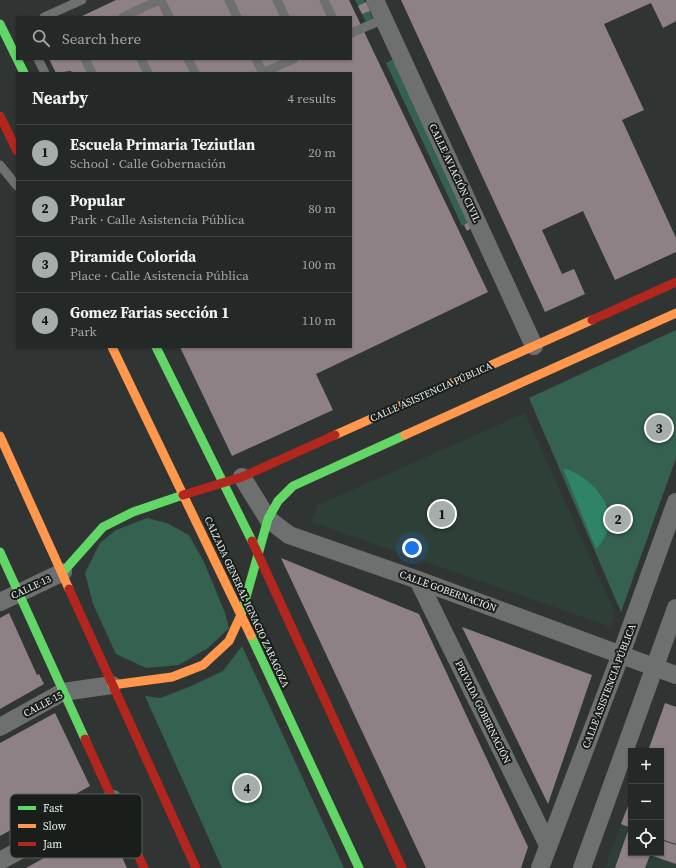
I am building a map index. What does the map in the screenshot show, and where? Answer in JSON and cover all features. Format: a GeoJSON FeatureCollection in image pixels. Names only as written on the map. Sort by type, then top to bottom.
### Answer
{"type":"FeatureCollection","features":[{"type":"Feature","properties":{"kind":"main road"},"geometry":{"type":"LineString","coordinates":[[0,24],[8,33],[16,53]]}},
{"type":"Feature","properties":{"kind":"main road"},"geometry":{"type":"LineString","coordinates":[[19,60],[24,72]]}},
{"type":"Feature","properties":{"kind":"main road"},"geometry":{"type":"LineString","coordinates":[[0,116],[16,149]]}},
{"type":"Feature","properties":{"kind":"main road","name":"CALLE ASISTENCIA PÚBLICA"},"geometry":{"type":"LineString","coordinates":[[63,572],[103,527],[133,512],[242,477],[676,282]]}},
{"type":"Feature","properties":{"kind":"main road"},"geometry":{"type":"LineString","coordinates":[[112,685],[172,677],[203,665],[228,641],[241,615],[272,508],[293,486],[676,312]]}},
{"type":"Feature","properties":{"kind":"main road","name":"CALZADA GENERAL IGNACIO ZARAGOZA"},"geometry":{"type":"LineString","coordinates":[[112,348],[241,615],[359,868]]}},
{"type":"Feature","properties":{"kind":"main road"},"geometry":{"type":"LineString","coordinates":[[156,348],[258,554],[402,868]]}},
{"type":"Feature","properties":{"kind":"main road"},"geometry":{"type":"LineString","coordinates":[[0,436],[196,868]]}},
{"type":"Feature","properties":{"kind":"main road"},"geometry":{"type":"LineString","coordinates":[[0,552],[111,794]]}},
{"type":"Feature","properties":{"kind":"main road"},"geometry":{"type":"LineString","coordinates":[[140,858],[144,868]]}},
{"type":"Feature","properties":{"kind":"street","name":"CALLE AVIACIÓN CIVIL"},"geometry":{"type":"LineString","coordinates":[[375,0],[534,346]]}},
{"type":"Feature","properties":{"kind":"street","name":"CALLE GOBERNACIÓN"},"geometry":{"type":"LineString","coordinates":[[242,477],[268,519],[289,535],[418,580],[676,675]]}},
{"type":"Feature","properties":{"kind":"street","name":"CALLE ASISTENCIA PÚBLICA"},"geometry":{"type":"LineString","coordinates":[[540,868],[621,654],[676,502]]}},
{"type":"Feature","properties":{"kind":"street","name":"CALLE 13"},"geometry":{"type":"LineString","coordinates":[[0,602],[18,592],[63,572]]}},
{"type":"Feature","properties":{"kind":"street","name":"PRIVADA GOBERNACIÓN"},"geometry":{"type":"LineString","coordinates":[[418,580],[548,845]]}},
{"type":"Feature","properties":{"kind":"street"},"geometry":{"type":"LineString","coordinates":[[582,868],[676,608]]}},
{"type":"Feature","properties":{"kind":"street","name":"CALLE 15"},"geometry":{"type":"LineString","coordinates":[[0,727],[63,692],[112,685]]}},
{"type":"Feature","properties":{"kind":"street"},"geometry":{"type":"LineString","coordinates":[[0,861],[10,856]]}},
{"type":"Feature","properties":{"kind":"lane"},"geometry":{"type":"LineString","coordinates":[[46,16],[82,0]]}},
{"type":"Feature","properties":{"kind":"lane"},"geometry":{"type":"LineString","coordinates":[[125,16],[160,0],[168,16]]}},
{"type":"Feature","properties":{"kind":"lane"},"geometry":{"type":"LineString","coordinates":[[229,0],[237,16]]}},
{"type":"Feature","properties":{"kind":"lane"},"geometry":{"type":"LineString","coordinates":[[277,0],[285,16]]}},
{"type":"Feature","properties":{"kind":"lane"},"geometry":{"type":"LineString","coordinates":[[324,0],[332,16]]}},
{"type":"Feature","properties":{"kind":"lane"},"geometry":{"type":"LineString","coordinates":[[352,33],[384,18]]}},
{"type":"Feature","properties":{"kind":"lane"},"geometry":{"type":"LineString","coordinates":[[38,60],[44,72]]}},
{"type":"Feature","properties":{"kind":"lane"},"geometry":{"type":"LineString","coordinates":[[86,60],[92,72]]}},
{"type":"Feature","properties":{"kind":"lane"},"geometry":{"type":"LineString","coordinates":[[142,60],[148,72]]}},
{"type":"Feature","properties":{"kind":"lane"},"geometry":{"type":"LineString","coordinates":[[188,60],[194,72]]}},
{"type":"Feature","properties":{"kind":"lane"},"geometry":{"type":"LineString","coordinates":[[256,60],[262,72]]}},
{"type":"Feature","properties":{"kind":"lane"},"geometry":{"type":"LineString","coordinates":[[264,72],[292,60]]}},
{"type":"Feature","properties":{"kind":"lane"},"geometry":{"type":"LineString","coordinates":[[0,165],[16,185]]}},
{"type":"Feature","properties":{"kind":"shaded area"},"geometry":{"type":"Polygon","coordinates":[[[355,0],[364,0],[373,19],[366,22],[355,0]]]}},
{"type":"Feature","properties":{"kind":"shaded area"},"geometry":{"type":"Polygon","coordinates":[[[393,59],[469,222],[462,226],[386,63],[393,59]]]}},
{"type":"Feature","properties":{"kind":"shaded area"},"geometry":{"type":"Polygon","coordinates":[[[676,330],[676,458],[621,612],[529,398],[676,330]]]}},
{"type":"Feature","properties":{"kind":"shaded area"},"geometry":{"type":"Polygon","coordinates":[[[525,413],[615,613],[611,627],[312,522],[318,505],[525,413]]]}},
{"type":"Feature","properties":{"kind":"shaded area"},"geometry":{"type":"Polygon","coordinates":[[[563,468],[575,473],[587,481],[597,490],[604,501],[608,512],[609,525],[605,537],[596,549],[563,468]]]}},
{"type":"Feature","properties":{"kind":"shaded area"},"geometry":{"type":"Polygon","coordinates":[[[147,518],[167,523],[189,535],[204,562],[225,613],[229,628],[208,648],[179,665],[146,668],[116,654],[93,604],[85,573],[100,543],[116,530],[147,518]]]}},
{"type":"Feature","properties":{"kind":"shaded area"},"geometry":{"type":"Polygon","coordinates":[[[242,646],[344,868],[222,868],[145,696],[160,698],[189,687],[223,671],[242,646]]]}},
{"type":"Feature","properties":{"kind":"shaded area"},"geometry":{"type":"Polygon","coordinates":[[[621,824],[628,827],[628,856],[664,856],[664,840],[676,844],[676,868],[605,868],[621,824]]]}},
{"type":"Feature","properties":{"kind":"building"},"geometry":{"type":"Polygon","coordinates":[[[116,0],[349,0],[488,292],[316,374],[333,410],[232,456],[180,348],[352,348],[352,72],[56,72],[50,60],[352,60],[352,16],[82,16],[116,0]]]}},
{"type":"Feature","properties":{"kind":"building"},"geometry":{"type":"Polygon","coordinates":[[[401,0],[676,0],[676,21],[663,28],[651,3],[604,24],[644,110],[622,120],[676,238],[676,252],[615,280],[583,211],[542,230],[562,274],[574,269],[585,294],[545,312],[401,0]]]}},
{"type":"Feature","properties":{"kind":"building"},"geometry":{"type":"Polygon","coordinates":[[[366,2],[370,11],[362,14],[358,6],[366,2]]]}},
{"type":"Feature","properties":{"kind":"building"},"geometry":{"type":"Polygon","coordinates":[[[469,222],[471,228],[467,231],[464,225],[469,222]]]}},
{"type":"Feature","properties":{"kind":"building"},"geometry":{"type":"Polygon","coordinates":[[[281,558],[419,614],[528,847],[521,868],[426,868],[281,558]]]}},
{"type":"Feature","properties":{"kind":"building"},"geometry":{"type":"Polygon","coordinates":[[[9,613],[37,675],[39,674],[44,684],[0,709],[0,618],[9,613]]]}},
{"type":"Feature","properties":{"kind":"building"},"geometry":{"type":"Polygon","coordinates":[[[462,627],[592,675],[548,804],[484,672],[462,627]]]}},
{"type":"Feature","properties":{"kind":"building"},"geometry":{"type":"Polygon","coordinates":[[[665,703],[676,707],[676,844],[664,840],[664,748],[649,748],[665,703]]]}},
{"type":"Feature","properties":{"kind":"building"},"geometry":{"type":"Polygon","coordinates":[[[55,713],[90,786],[76,794],[10,794],[10,830],[0,836],[0,743],[55,713]]]}},
{"type":"Feature","properties":{"kind":"building"},"geometry":{"type":"Polygon","coordinates":[[[628,806],[628,827],[621,824],[628,806]]]}},
{"type":"Feature","properties":{"kind":"building"},"geometry":{"type":"Polygon","coordinates":[[[628,831],[628,856],[650,856],[645,868],[615,868],[628,831]]]}},
{"type":"Feature","properties":{"kind":"building"},"geometry":{"type":"Polygon","coordinates":[[[664,841],[676,845],[676,864],[653,856],[664,856],[664,841]]]}},
{"type":"Feature","properties":{"kind":"building"},"geometry":{"type":"Polygon","coordinates":[[[44,858],[122,858],[127,868],[26,868],[44,858]]]}},
{"type":"Feature","properties":{"kind":"traffic: fast"},"geometry":{"type":"LineString","coordinates":[[0,24],[16,57]]}},
{"type":"Feature","properties":{"kind":"traffic: fast"},"geometry":{"type":"LineString","coordinates":[[18,60],[24,72]]}},
{"type":"Feature","properties":{"kind":"traffic: fast"},"geometry":{"type":"LineString","coordinates":[[156,348],[252,541]]}},
{"type":"Feature","properties":{"kind":"traffic: fast"},"geometry":{"type":"LineString","coordinates":[[241,615],[268,519],[278,501],[293,486],[405,435]]}},
{"type":"Feature","properties":{"kind":"traffic: fast"},"geometry":{"type":"LineString","coordinates":[[63,572],[103,527],[133,512],[183,495]]}},
{"type":"Feature","properties":{"kind":"traffic: fast"},"geometry":{"type":"LineString","coordinates":[[0,552],[85,739]]}},
{"type":"Feature","properties":{"kind":"traffic: fast"},"geometry":{"type":"LineString","coordinates":[[251,636],[359,868]]}},
{"type":"Feature","properties":{"kind":"traffic: slow"},"geometry":{"type":"LineString","coordinates":[[405,435],[676,313]]}},
{"type":"Feature","properties":{"kind":"traffic: slow"},"geometry":{"type":"LineString","coordinates":[[335,435],[592,320]]}},
{"type":"Feature","properties":{"kind":"traffic: slow"},"geometry":{"type":"LineString","coordinates":[[112,348],[251,636]]}},
{"type":"Feature","properties":{"kind":"traffic: slow"},"geometry":{"type":"LineString","coordinates":[[0,436],[69,589]]}},
{"type":"Feature","properties":{"kind":"traffic: slow"},"geometry":{"type":"LineString","coordinates":[[112,685],[172,677],[203,665],[229,641],[241,615]]}},
{"type":"Feature","properties":{"kind":"traffic: jam"},"geometry":{"type":"LineString","coordinates":[[0,116],[16,149]]}},
{"type":"Feature","properties":{"kind":"traffic: jam"},"geometry":{"type":"LineString","coordinates":[[592,320],[676,282]]}},
{"type":"Feature","properties":{"kind":"traffic: jam"},"geometry":{"type":"LineString","coordinates":[[183,495],[242,477],[335,435]]}},
{"type":"Feature","properties":{"kind":"traffic: jam"},"geometry":{"type":"LineString","coordinates":[[252,541],[402,868]]}},
{"type":"Feature","properties":{"kind":"traffic: jam"},"geometry":{"type":"LineString","coordinates":[[69,589],[196,868]]}},
{"type":"Feature","properties":{"kind":"traffic: jam"},"geometry":{"type":"LineString","coordinates":[[85,739],[110,794]]}},
{"type":"Feature","properties":{"kind":"traffic: jam"},"geometry":{"type":"LineString","coordinates":[[139,858],[144,868]]}},
{"type":"Feature","properties":{"kind":"place","name":"Piramide Colorida"},"geometry":{"type":"Point","coordinates":[659,428]}},
{"type":"Feature","properties":{"kind":"place","name":"Escuela Primaria Teziutlan"},"geometry":{"type":"Point","coordinates":[442,514]}},
{"type":"Feature","properties":{"kind":"place","name":"Popular"},"geometry":{"type":"Point","coordinates":[618,519]}},
{"type":"Feature","properties":{"kind":"place","name":"Gomez Farias sección 1"},"geometry":{"type":"Point","coordinates":[247,788]}}]}
